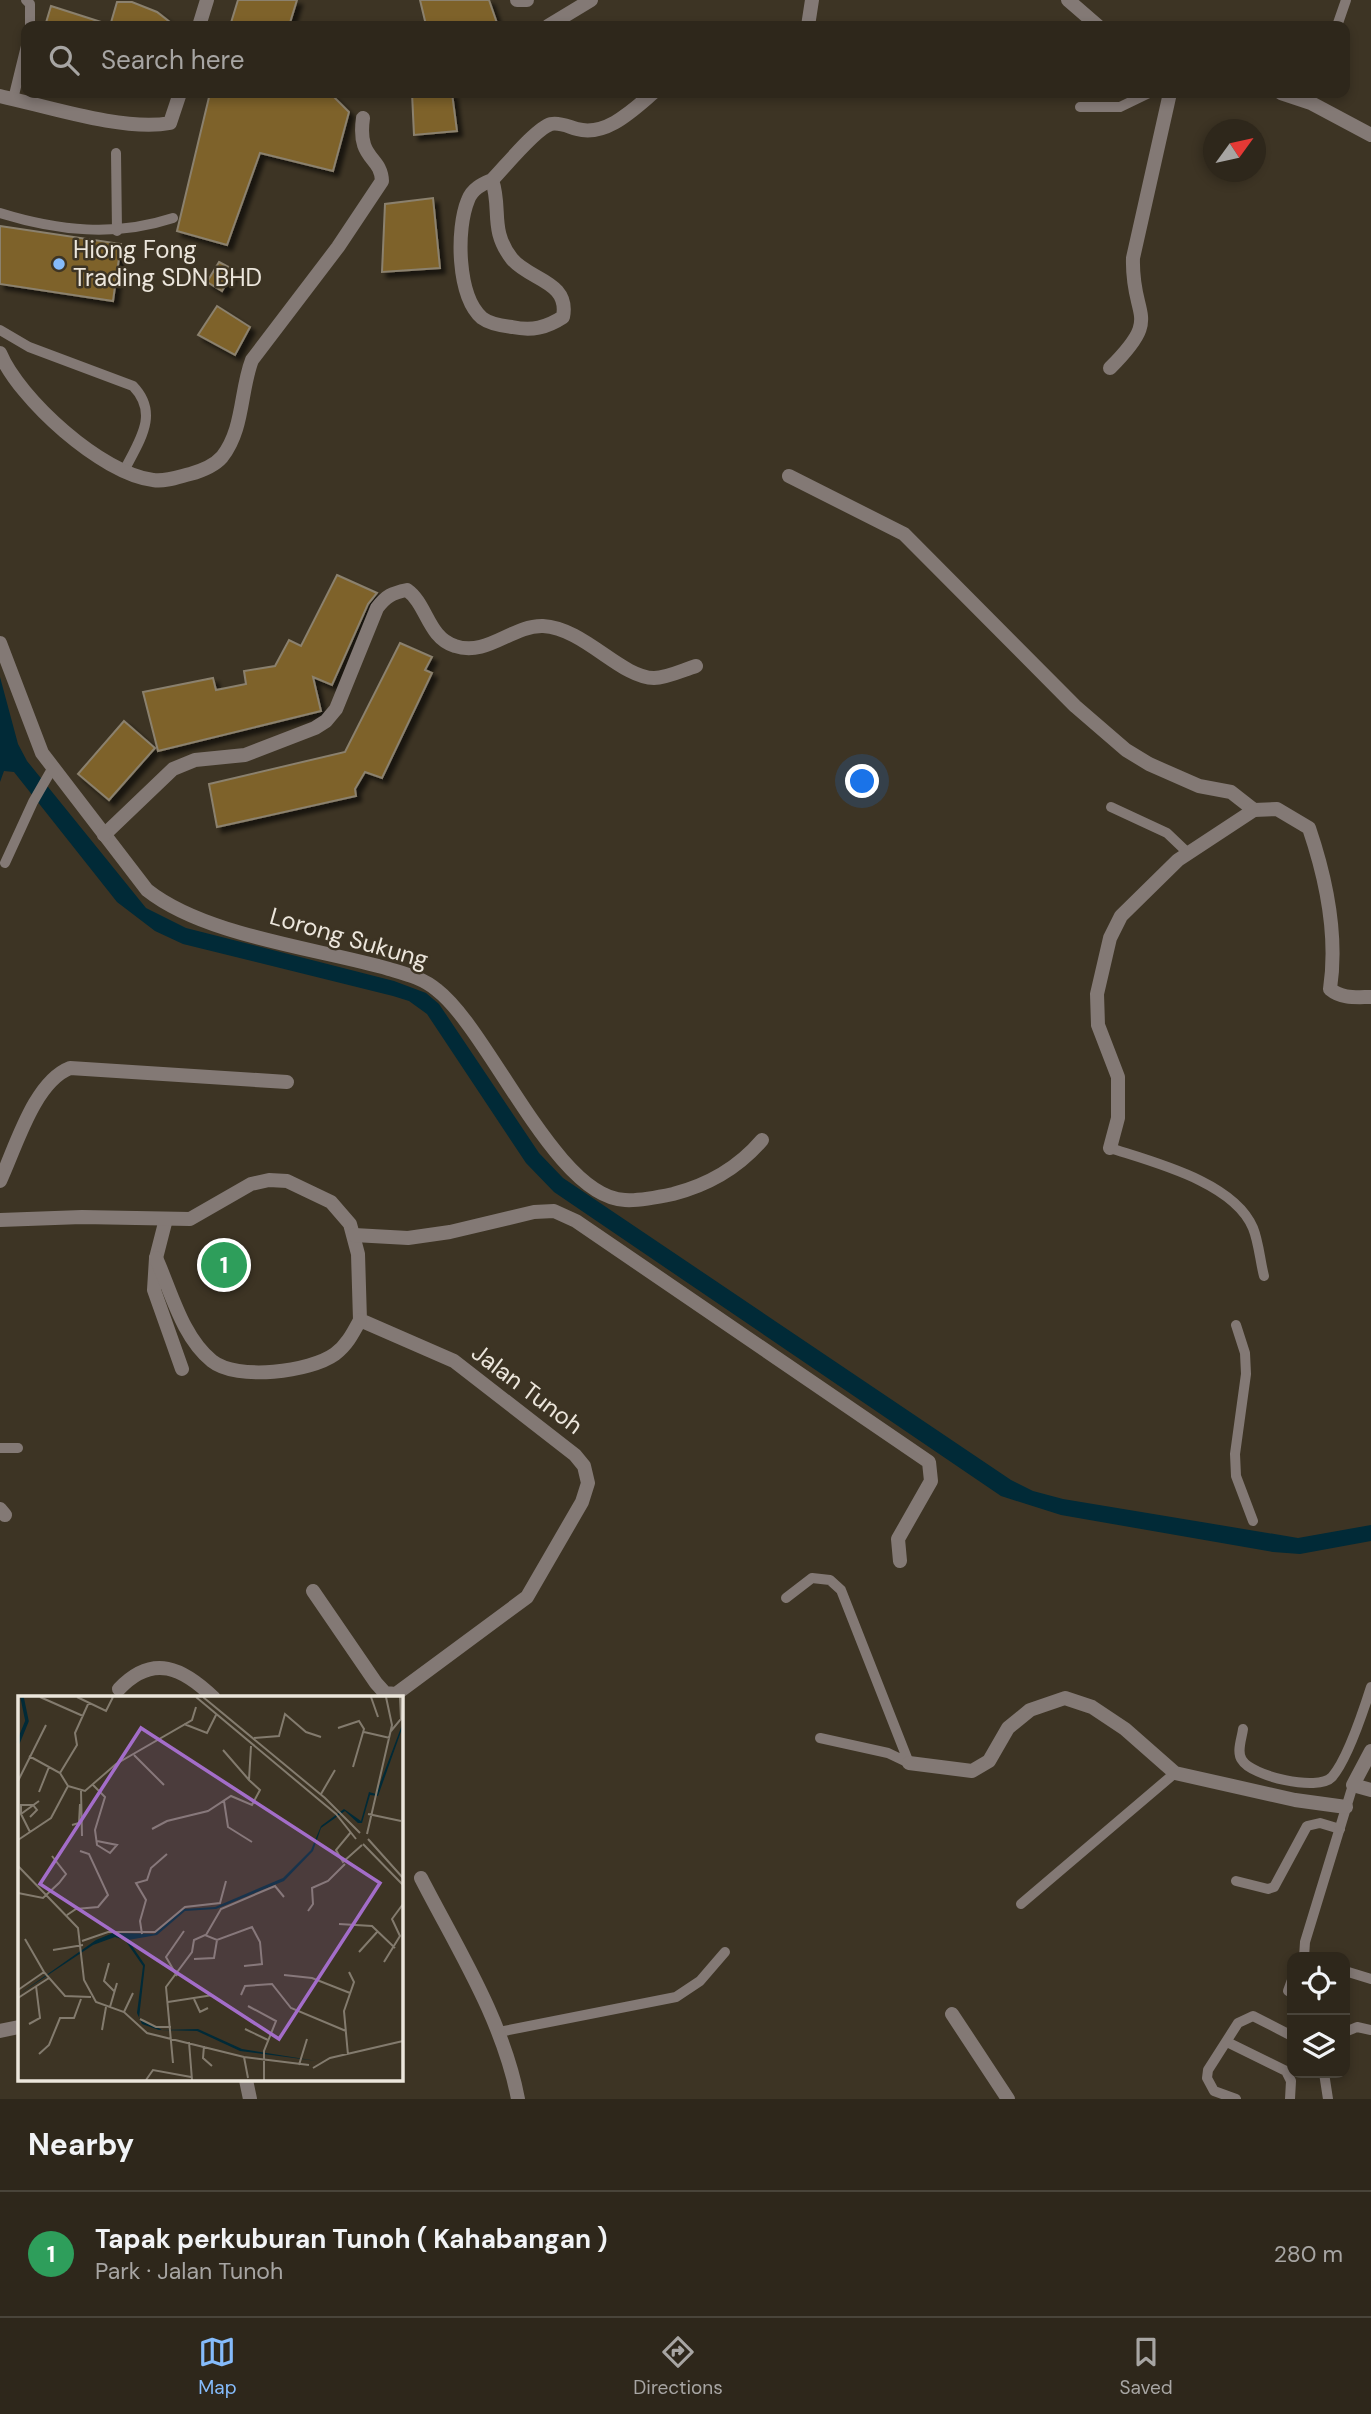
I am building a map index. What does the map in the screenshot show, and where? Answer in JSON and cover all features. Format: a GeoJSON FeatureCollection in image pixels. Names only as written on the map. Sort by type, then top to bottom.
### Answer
{"type":"FeatureCollection","features":[{"type":"Feature","properties":{"kind":"street"},"geometry":{"type":"LineString","coordinates":[[201,21],[207,0]]}},
{"type":"Feature","properties":{"kind":"street"},"geometry":{"type":"LineString","coordinates":[[517,0],[527,0]]}},
{"type":"Feature","properties":{"kind":"street"},"geometry":{"type":"LineString","coordinates":[[556,21],[592,0]]}},
{"type":"Feature","properties":{"kind":"street"},"geometry":{"type":"LineString","coordinates":[[809,21],[812,0]]}},
{"type":"Feature","properties":{"kind":"street"},"geometry":{"type":"LineString","coordinates":[[1068,0],[1092,21]]}},
{"type":"Feature","properties":{"kind":"street"},"geometry":{"type":"LineString","coordinates":[[6,98],[85,116],[155,126],[170,123],[178,98]]}},
{"type":"Feature","properties":{"kind":"street"},"geometry":{"type":"LineString","coordinates":[[492,180],[495,221],[501,242],[514,262],[558,290],[565,308],[563,317],[550,326],[529,330],[484,320],[466,293],[460,248],[468,198],[480,184],[492,180],[551,124],[578,130],[598,130],[625,117],[647,98]]}},
{"type":"Feature","properties":{"kind":"street"},"geometry":{"type":"LineString","coordinates":[[1110,368],[1136,342],[1143,321],[1132,274],[1133,258],[1169,98]]}},
{"type":"Feature","properties":{"kind":"street"},"geometry":{"type":"LineString","coordinates":[[1313,98],[1371,135]]}},
{"type":"Feature","properties":{"kind":"street"},"geometry":{"type":"LineString","coordinates":[[0,353],[6,367],[24,391],[59,425],[90,451],[124,471],[153,481],[204,470],[222,458],[236,431],[246,376],[252,360],[338,247],[382,181],[382,171],[363,147],[363,118]]}},
{"type":"Feature","properties":{"kind":"street"},"geometry":{"type":"LineString","coordinates":[[789,476],[904,534],[1075,706],[1126,750],[1149,764],[1199,786],[1231,792],[1254,810]]}},
{"type":"Feature","properties":{"kind":"street"},"geometry":{"type":"LineString","coordinates":[[104,835],[173,769],[195,760],[245,755],[326,721],[336,709],[377,608],[386,596],[396,592],[407,590],[414,595],[433,629],[454,646],[488,645],[532,627],[544,626],[565,631],[640,675],[655,678],[696,666]]}},
{"type":"Feature","properties":{"kind":"street","name":"Lorong Sukung"},"geometry":{"type":"LineString","coordinates":[[0,643],[50,774],[104,835],[130,871],[165,904],[203,920],[417,977],[438,990],[461,1015],[558,1152],[575,1172],[606,1195],[624,1200],[689,1189],[738,1164],[762,1140]]}},
{"type":"Feature","properties":{"kind":"street"},"geometry":{"type":"LineString","coordinates":[[1110,1148],[1118,1118],[1118,1077],[1098,1025],[1097,994],[1110,938],[1121,916],[1188,853],[1254,810],[1277,809],[1309,828],[1324,875],[1334,965],[1330,989],[1336,994],[1351,998],[1371,997]]}},
{"type":"Feature","properties":{"kind":"street"},"geometry":{"type":"LineString","coordinates":[[0,1181],[43,1087],[58,1073],[70,1068],[286,1082]]}},
{"type":"Feature","properties":{"kind":"street"},"geometry":{"type":"LineString","coordinates":[[0,1220],[82,1217],[190,1220],[251,1184],[269,1180],[288,1181],[331,1202],[350,1224],[361,1286],[360,1320],[349,1342],[332,1356],[280,1371],[243,1374],[212,1362],[187,1331],[156,1258]]}},
{"type":"Feature","properties":{"kind":"street"},"geometry":{"type":"LineString","coordinates":[[354,1236],[408,1238],[450,1232],[534,1212],[554,1211],[576,1221],[929,1462],[932,1481],[898,1539],[900,1561]]}},
{"type":"Feature","properties":{"kind":"street"},"geometry":{"type":"LineString","coordinates":[[166,1219],[156,1258],[154,1290],[182,1369]]}},
{"type":"Feature","properties":{"kind":"street","name":"Jalan Tunoh"},"geometry":{"type":"LineString","coordinates":[[313,1591],[385,1693],[396,1694],[527,1597],[582,1502],[588,1483],[584,1466],[557,1438],[454,1361],[360,1320]]}},
{"type":"Feature","properties":{"kind":"street"},"geometry":{"type":"LineString","coordinates":[[119,1689],[138,1673],[149,1668],[166,1667],[195,1680],[212,1696]]}},
{"type":"Feature","properties":{"kind":"street"},"geometry":{"type":"LineString","coordinates":[[909,1763],[972,1771],[989,1761],[1008,1728],[1030,1710],[1065,1698],[1092,1707],[1125,1729],[1175,1773],[1294,1800],[1346,1807]]}},
{"type":"Feature","properties":{"kind":"street"},"geometry":{"type":"LineString","coordinates":[[1371,1751],[1353,1784],[1371,1790]]}},
{"type":"Feature","properties":{"kind":"street"},"geometry":{"type":"LineString","coordinates":[[421,1878],[499,2032],[511,2062],[518,2099]]}},
{"type":"Feature","properties":{"kind":"street"},"geometry":{"type":"LineString","coordinates":[[952,2014],[1008,2099]]}},
{"type":"Feature","properties":{"kind":"street"},"geometry":{"type":"LineString","coordinates":[[0,2031],[18,2027]]}},
{"type":"Feature","properties":{"kind":"lane"},"geometry":{"type":"LineString","coordinates":[[26,0],[30,4],[30,21]]}},
{"type":"Feature","properties":{"kind":"lane"},"geometry":{"type":"LineString","coordinates":[[1339,21],[1346,0]]}},
{"type":"Feature","properties":{"kind":"lane"},"geometry":{"type":"LineString","coordinates":[[6,98],[21,59]]}},
{"type":"Feature","properties":{"kind":"lane"},"geometry":{"type":"LineString","coordinates":[[1080,107],[1120,107],[1139,98]]}},
{"type":"Feature","properties":{"kind":"lane"},"geometry":{"type":"LineString","coordinates":[[116,153],[117,231]]}},
{"type":"Feature","properties":{"kind":"lane"},"geometry":{"type":"LineString","coordinates":[[0,213],[79,229],[117,231],[140,229],[173,218]]}},
{"type":"Feature","properties":{"kind":"lane"},"geometry":{"type":"LineString","coordinates":[[0,330],[29,347],[133,386],[143,396],[147,406],[143,434],[124,471]]}},
{"type":"Feature","properties":{"kind":"lane"},"geometry":{"type":"LineString","coordinates":[[5,863],[33,802],[50,774]]}},
{"type":"Feature","properties":{"kind":"lane"},"geometry":{"type":"LineString","coordinates":[[1111,807],[1167,833],[1188,853]]}},
{"type":"Feature","properties":{"kind":"lane"},"geometry":{"type":"LineString","coordinates":[[1110,1148],[1212,1187],[1235,1205],[1252,1227],[1264,1276]]}},
{"type":"Feature","properties":{"kind":"lane"},"geometry":{"type":"LineString","coordinates":[[1236,1325],[1245,1353],[1246,1374],[1235,1454],[1236,1476],[1253,1521]]}},
{"type":"Feature","properties":{"kind":"lane"},"geometry":{"type":"LineString","coordinates":[[0,1448],[18,1448]]}},
{"type":"Feature","properties":{"kind":"lane"},"geometry":{"type":"LineString","coordinates":[[786,1598],[812,1578],[830,1580],[841,1590],[909,1763]]}},
{"type":"Feature","properties":{"kind":"lane"},"geometry":{"type":"LineString","coordinates":[[1243,1729],[1239,1754],[1243,1763],[1254,1771],[1305,1784],[1322,1782],[1332,1777],[1360,1723],[1371,1687]]}},
{"type":"Feature","properties":{"kind":"lane"},"geometry":{"type":"LineString","coordinates":[[820,1738],[888,1753],[909,1763]]}},
{"type":"Feature","properties":{"kind":"lane"},"geometry":{"type":"LineString","coordinates":[[1021,1903],[1175,1773]]}},
{"type":"Feature","properties":{"kind":"lane"},"geometry":{"type":"LineString","coordinates":[[1304,1952],[1353,1784]]}},
{"type":"Feature","properties":{"kind":"lane"},"geometry":{"type":"LineString","coordinates":[[1236,1881],[1268,1889],[1274,1887],[1307,1826],[1320,1823],[1340,1829]]}},
{"type":"Feature","properties":{"kind":"lane"},"geometry":{"type":"LineString","coordinates":[[499,2032],[676,1997],[700,1981],[725,1952]]}},
{"type":"Feature","properties":{"kind":"lane"},"geometry":{"type":"LineString","coordinates":[[1350,1973],[1371,1979]]}},
{"type":"Feature","properties":{"kind":"lane"},"geometry":{"type":"LineString","coordinates":[[1236,2099],[1214,2091],[1207,2078],[1208,2070],[1238,2023],[1253,2017],[1287,2034]]}},
{"type":"Feature","properties":{"kind":"lane"},"geometry":{"type":"LineString","coordinates":[[1350,2030],[1357,2027],[1371,2031]]}},
{"type":"Feature","properties":{"kind":"lane"},"geometry":{"type":"LineString","coordinates":[[1227,2042],[1286,2071],[1292,2081],[1290,2099]]}},
{"type":"Feature","properties":{"kind":"lane"},"geometry":{"type":"LineString","coordinates":[[1325,2078],[1328,2099]]}},
{"type":"Feature","properties":{"kind":"water"},"geometry":{"type":"Polygon","coordinates":[[[0,677],[18,744],[27,761],[146,908],[186,928],[394,981],[426,993],[439,1004],[539,1153],[563,1178],[1011,1480],[1033,1491],[1063,1499],[1298,1538],[1371,1525],[1371,1541],[1300,1554],[1273,1552],[1061,1515],[1001,1496],[554,1192],[526,1163],[427,1014],[409,1001],[183,944],[155,931],[117,902],[14,772],[4,771],[0,782],[0,677]]]}},
{"type":"Feature","properties":{"kind":"building"},"geometry":{"type":"Polygon","coordinates":[[[238,0],[297,0],[291,21],[232,21],[238,0]]]}},
{"type":"Feature","properties":{"kind":"building"},"geometry":{"type":"Polygon","coordinates":[[[420,0],[489,0],[496,21],[425,21],[420,0]]]}},
{"type":"Feature","properties":{"kind":"building"},"geometry":{"type":"Polygon","coordinates":[[[117,2],[132,2],[157,12],[169,21],[111,21],[117,2]]]}},
{"type":"Feature","properties":{"kind":"building"},"geometry":{"type":"Polygon","coordinates":[[[51,6],[98,21],[46,21],[51,6]]]}},
{"type":"Feature","properties":{"kind":"building"},"geometry":{"type":"Polygon","coordinates":[[[209,98],[335,98],[349,112],[333,171],[260,153],[227,245],[177,231],[209,98]]]}},
{"type":"Feature","properties":{"kind":"building"},"geometry":{"type":"Polygon","coordinates":[[[412,98],[453,98],[457,131],[414,135],[412,98]]]}},
{"type":"Feature","properties":{"kind":"building"},"geometry":{"type":"Polygon","coordinates":[[[433,198],[440,268],[382,272],[385,204],[433,198]]]}},
{"type":"Feature","properties":{"kind":"building","name":"Hiong Fong Trading SDN BHD"},"geometry":{"type":"Polygon","coordinates":[[[0,226],[121,244],[113,301],[0,284],[0,226]]]}},
{"type":"Feature","properties":{"kind":"building"},"geometry":{"type":"Polygon","coordinates":[[[219,262],[234,270],[222,291],[207,282],[219,262]]]}},
{"type":"Feature","properties":{"kind":"building"},"geometry":{"type":"Polygon","coordinates":[[[217,306],[250,327],[235,355],[198,335],[217,306]]]}},
{"type":"Feature","properties":{"kind":"building"},"geometry":{"type":"Polygon","coordinates":[[[337,575],[377,593],[368,604],[332,685],[313,677],[321,711],[158,751],[143,692],[213,678],[216,690],[246,684],[244,671],[275,666],[289,640],[301,646],[337,575]]]}},
{"type":"Feature","properties":{"kind":"building"},"geometry":{"type":"Polygon","coordinates":[[[400,643],[432,657],[425,670],[432,673],[382,778],[365,772],[355,789],[356,796],[217,827],[209,784],[345,752],[400,643]]]}},
{"type":"Feature","properties":{"kind":"building"},"geometry":{"type":"Polygon","coordinates":[[[124,721],[155,748],[109,800],[78,774],[124,721]]]}},
{"type":"Feature","properties":{"kind":"place","name":"Hiong Fong Trading SDN BHD"},"geometry":{"type":"Point","coordinates":[59,264]}},
{"type":"Feature","properties":{"kind":"place","name":"Tapak perkuburan Tunoh ( Kahabangan )"},"geometry":{"type":"Point","coordinates":[224,1265]}}]}
